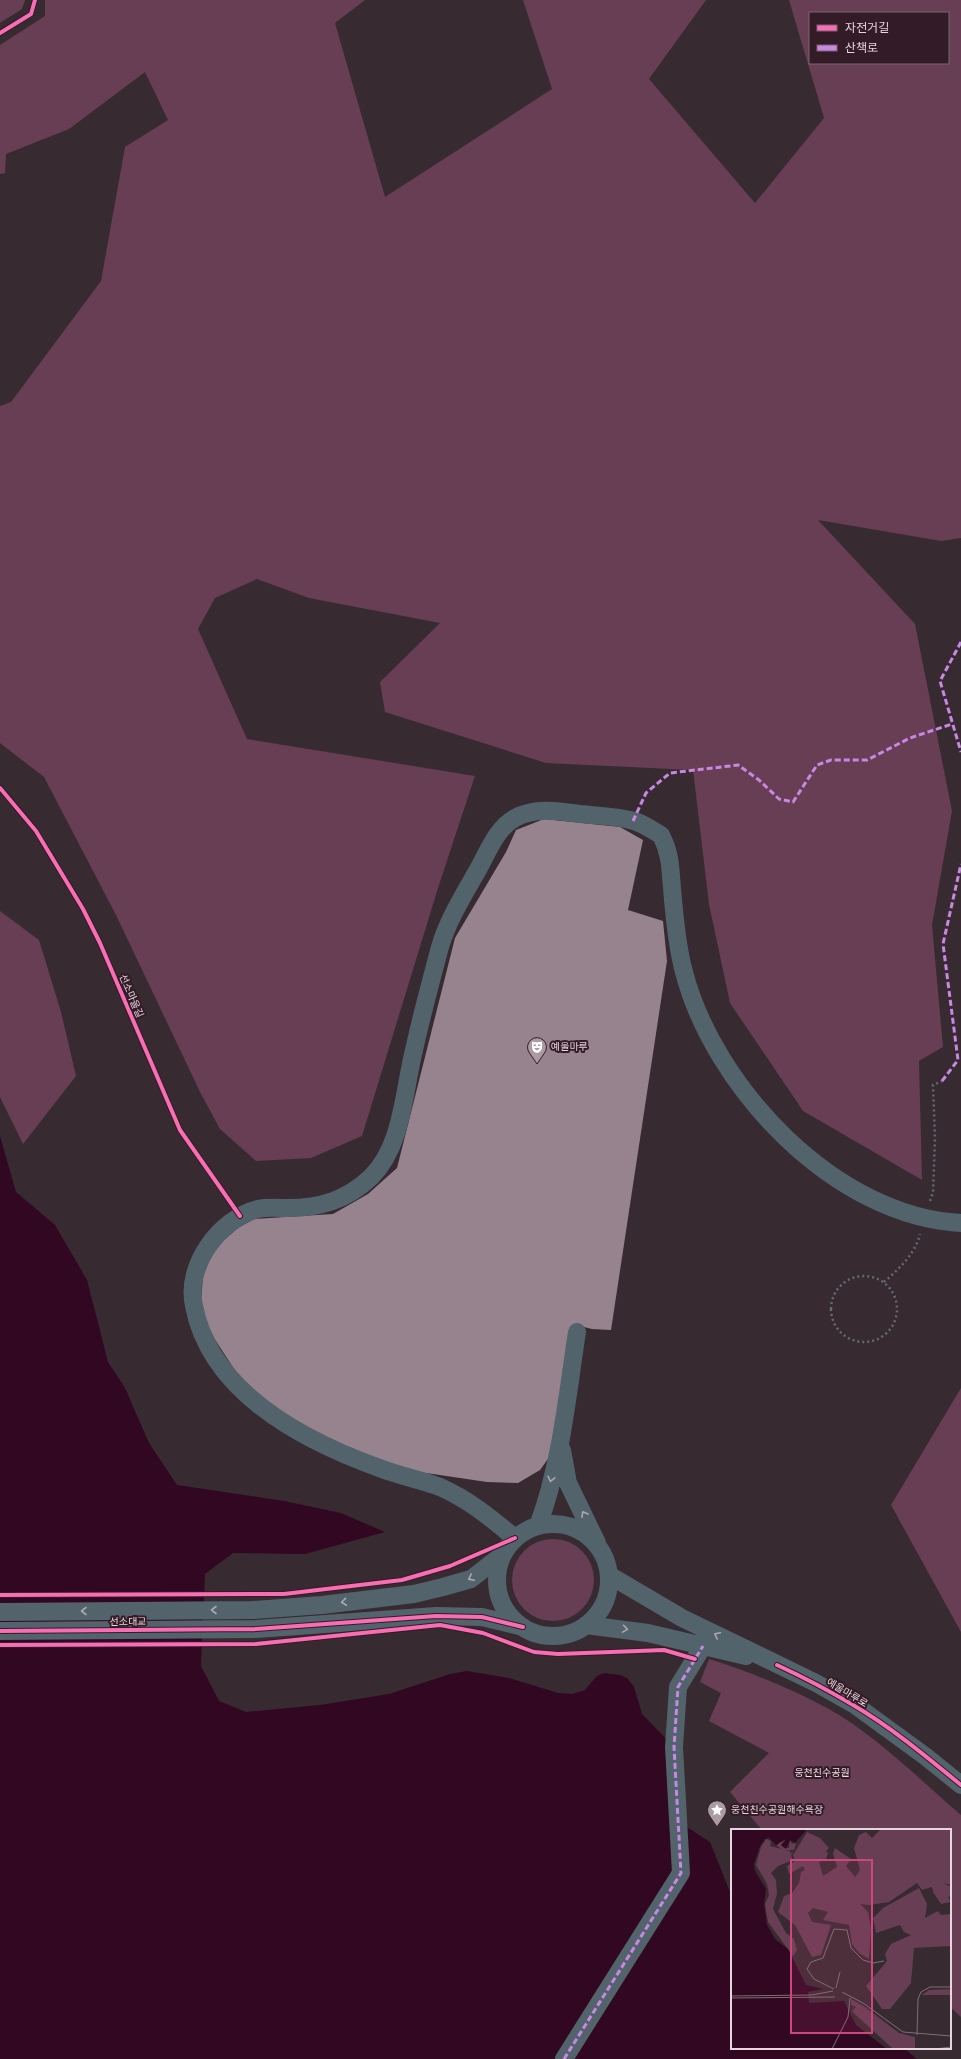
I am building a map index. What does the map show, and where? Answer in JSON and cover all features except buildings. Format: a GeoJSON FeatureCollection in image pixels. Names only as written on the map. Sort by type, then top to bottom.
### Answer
{"type":"FeatureCollection","features":[{"type":"Feature","properties":{"kind":"street"},"geometry":{"type":"LineString","coordinates":[[515,1538],[480,1509],[442,1488],[385,1470],[335,1451],[274,1416],[232,1379],[209,1347],[196,1316],[192,1293],[195,1273],[206,1251],[225,1228],[240,1216],[260,1208],[316,1207],[338,1199],[357,1187],[370,1178],[381,1165],[395,1139],[412,1057],[441,943],[464,894],[489,849],[500,830],[513,818],[527,813],[544,810],[574,813],[633,821],[661,835],[671,861],[672,889],[684,971],[692,997],[716,1048],[743,1091],[779,1132],[822,1168],[860,1193],[925,1218],[961,1223]]}},
{"type":"Feature","properties":{"kind":"street"},"geometry":{"type":"LineString","coordinates":[[538,1526],[544,1511],[560,1441],[577,1332]]}},
{"type":"Feature","properties":{"kind":"street"},"geometry":{"type":"LineString","coordinates":[[560,1441],[568,1483],[600,1549],[606,1562],[609,1575],[606,1597],[598,1612],[586,1625],[568,1633],[548,1636],[535,1633],[523,1627],[512,1618],[504,1608],[499,1595],[497,1582],[498,1568],[502,1555],[515,1538],[538,1526],[554,1524],[569,1526],[583,1533],[600,1549]]}},
{"type":"Feature","properties":{"kind":"street","name":"선소대교"},"geometry":{"type":"LineString","coordinates":[[0,1612],[253,1610],[322,1605],[414,1594],[471,1579],[502,1555]]}},
{"type":"Feature","properties":{"kind":"street"},"geometry":{"type":"LineString","coordinates":[[609,1575],[672,1613],[777,1665]]}},
{"type":"Feature","properties":{"kind":"street","name":"선소대교"},"geometry":{"type":"LineString","coordinates":[[0,1631],[256,1629],[436,1616],[482,1616],[523,1627]]}},
{"type":"Feature","properties":{"kind":"street"},"geometry":{"type":"LineString","coordinates":[[586,1625],[648,1633],[777,1665]]}},
{"type":"Feature","properties":{"kind":"street"},"geometry":{"type":"LineString","coordinates":[[564,2059],[681,1874],[674,1747],[678,1688],[703,1646]]}},
{"type":"Feature","properties":{"kind":"street","name":"예울마루로"},"geometry":{"type":"LineString","coordinates":[[777,1665],[816,1683],[855,1706],[925,1756],[961,1785]]}},
{"type":"Feature","properties":{"kind":"path"},"geometry":{"type":"LineString","coordinates":[[884,1282],[900,1269],[910,1255],[919,1238],[933,1192],[935,1111],[933,1085],[942,1081]]}},
{"type":"Feature","properties":{"kind":"path"},"geometry":{"type":"LineString","coordinates":[[863,1276],[884,1282],[892,1290],[898,1311],[890,1331],[881,1338],[871,1342],[860,1342],[850,1339],[841,1333],[831,1314],[832,1302],[836,1292],[843,1284],[852,1278],[863,1276]]}},
{"type":"Feature","properties":{"kind":"green space"},"geometry":{"type":"Polygon","coordinates":[[[0,0],[25,0],[22,9],[0,23],[0,0]]]}},
{"type":"Feature","properties":{"kind":"green space"},"geometry":{"type":"Polygon","coordinates":[[[45,0],[365,0],[335,23],[385,197],[552,89],[523,0],[706,0],[649,79],[755,203],[824,118],[789,0],[961,0],[961,538],[941,541],[818,520],[915,624],[952,811],[932,925],[943,1047],[919,1061],[922,1180],[803,1111],[730,1003],[709,904],[693,770],[546,763],[385,712],[380,682],[440,623],[309,598],[257,579],[215,598],[198,629],[247,739],[475,776],[438,888],[362,1136],[311,1158],[256,1161],[220,1129],[201,1094],[116,915],[44,777],[0,743],[0,406],[11,402],[101,281],[125,147],[168,120],[145,72],[69,129],[6,154],[5,173],[0,174],[0,45],[45,16],[45,0]]]}},
{"type":"Feature","properties":{"kind":"green space"},"geometry":{"type":"Polygon","coordinates":[[[0,911],[39,940],[61,1012],[76,1076],[23,1144],[0,1097],[0,911]]]}},
{"type":"Feature","properties":{"kind":"green space"},"geometry":{"type":"Polygon","coordinates":[[[961,1388],[961,1632],[891,1505],[961,1388]]]}},
{"type":"Feature","properties":{"kind":"green space"},"geometry":{"type":"Polygon","coordinates":[[[553,1539],[569,1542],[582,1551],[591,1564],[594,1580],[591,1596],[582,1609],[569,1618],[553,1621],[537,1618],[524,1609],[515,1596],[512,1580],[515,1564],[524,1551],[537,1542],[553,1539]]]}},
{"type":"Feature","properties":{"kind":"green space","name":"웅천친수공원"},"geometry":{"type":"Polygon","coordinates":[[[709,1659],[740,1669],[784,1687],[827,1708],[863,1731],[880,1744],[961,1815],[961,2017],[951,2008],[951,1829],[761,1829],[730,1792],[769,1753],[709,1721],[721,1693],[700,1682],[709,1659]]]}},
{"type":"Feature","properties":{"kind":"shaded area"},"geometry":{"type":"Polygon","coordinates":[[[0,1136],[16,1192],[55,1225],[87,1280],[108,1362],[125,1388],[149,1443],[177,1485],[284,1501],[341,1513],[385,1532],[305,1554],[233,1553],[205,1574],[201,1666],[219,1701],[246,1712],[320,1705],[389,1694],[450,1674],[467,1671],[509,1678],[558,1693],[572,1694],[585,1690],[597,1676],[604,1673],[620,1675],[627,1678],[634,1687],[642,1714],[674,1747],[682,1824],[710,1842],[731,1894],[731,2049],[905,2049],[917,2059],[0,2059],[0,1136]]]}},
{"type":"Feature","properties":{"kind":"marked path"},"geometry":{"type":"LineString","coordinates":[[961,642],[940,681],[961,752]]}},
{"type":"Feature","properties":{"kind":"marked path"},"geometry":{"type":"LineString","coordinates":[[633,821],[646,793],[670,773],[738,765],[759,780],[779,799],[793,802],[817,765],[831,760],[867,760],[910,738],[952,724]]}},
{"type":"Feature","properties":{"kind":"marked path"},"geometry":{"type":"LineString","coordinates":[[942,1081],[958,1060],[943,944],[961,864]]}},
{"type":"Feature","properties":{"kind":"marked path"},"geometry":{"type":"LineString","coordinates":[[564,2059],[681,1873],[674,1747],[678,1687],[703,1646]]}},
{"type":"Feature","properties":{"kind":"cycle path"},"geometry":{"type":"LineString","coordinates":[[0,33],[31,14],[35,0]]}},
{"type":"Feature","properties":{"kind":"cycle path","name":"선소마을길"},"geometry":{"type":"LineString","coordinates":[[0,788],[36,831],[83,909],[100,943],[180,1130],[240,1216]]}},
{"type":"Feature","properties":{"kind":"cycle path"},"geometry":{"type":"LineString","coordinates":[[0,1595],[284,1594],[402,1580],[450,1566],[515,1538]]}},
{"type":"Feature","properties":{"kind":"cycle path"},"geometry":{"type":"LineString","coordinates":[[0,1631],[256,1629],[436,1616],[482,1617],[523,1627]]}},
{"type":"Feature","properties":{"kind":"cycle path"},"geometry":{"type":"LineString","coordinates":[[0,1645],[256,1644],[440,1625],[483,1633],[534,1652],[558,1654],[664,1650],[695,1659]]}},
{"type":"Feature","properties":{"kind":"cycle path"},"geometry":{"type":"LineString","coordinates":[[777,1665],[844,1699],[881,1723],[961,1785]]}},
{"type":"Feature","properties":{"kind":"place","name":"예울마루"},"geometry":{"type":"Point","coordinates":[537,1064]}},
{"type":"Feature","properties":{"kind":"place","name":"웅천친수공원해수욕장"},"geometry":{"type":"Point","coordinates":[717,1827]}}]}
